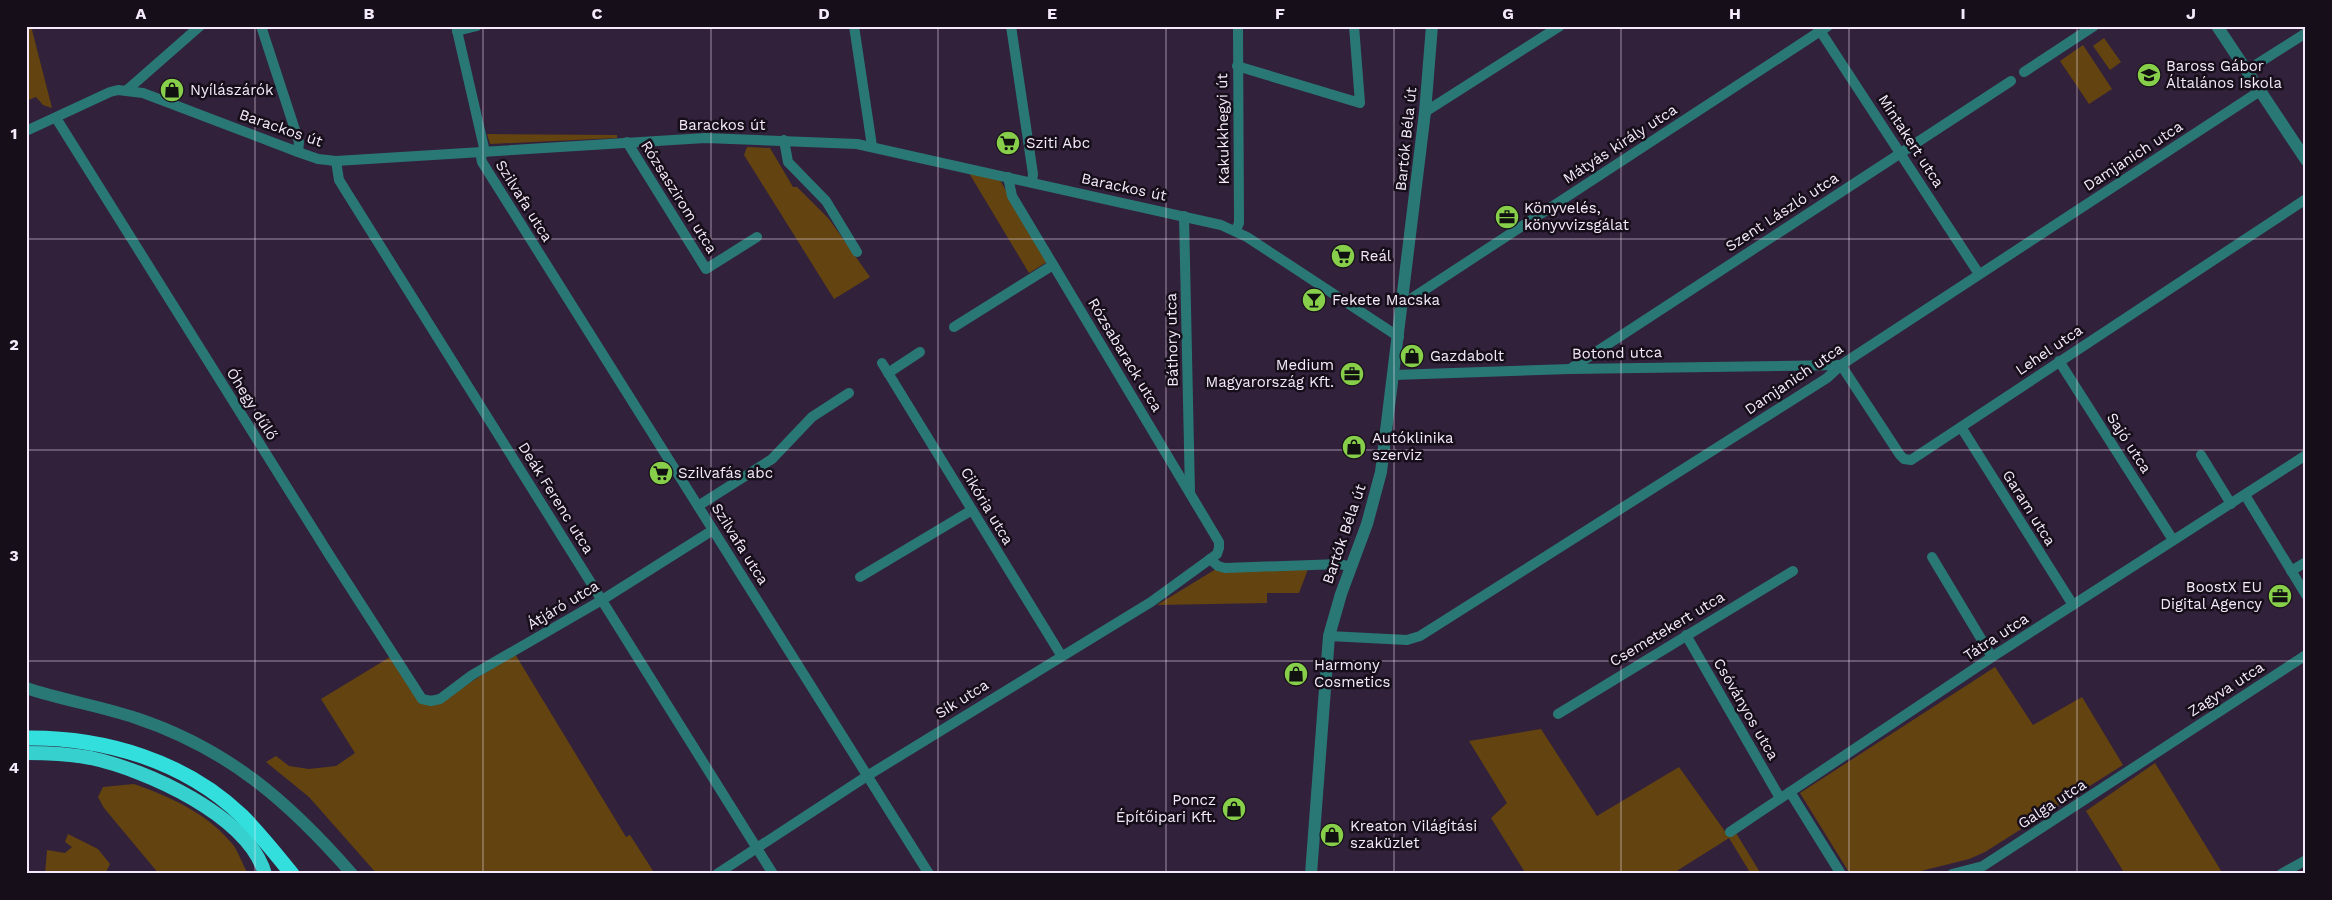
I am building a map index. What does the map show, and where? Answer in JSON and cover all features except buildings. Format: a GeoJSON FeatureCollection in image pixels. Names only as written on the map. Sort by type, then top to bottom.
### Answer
{"type":"FeatureCollection","features":[{"type":"Feature","properties":{"kind":"highway"},"geometry":{"type":"LineString","coordinates":[[26,738],[94,742],[137,754],[172,768],[212,792],[242,816],[292,874]]}},
{"type":"Feature","properties":{"kind":"highway"},"geometry":{"type":"LineString","coordinates":[[26,753],[67,754],[96,759],[134,771],[174,788],[208,808],[240,836],[254,853],[264,874]]}},
{"type":"Feature","properties":{"kind":"street"},"geometry":{"type":"LineString","coordinates":[[127,90],[200,26]]}},
{"type":"Feature","properties":{"kind":"street"},"geometry":{"type":"LineString","coordinates":[[261,26],[299,142],[298,152]]}},
{"type":"Feature","properties":{"kind":"street"},"geometry":{"type":"LineString","coordinates":[[456,29],[477,26]]}},
{"type":"Feature","properties":{"kind":"street"},"geometry":{"type":"LineString","coordinates":[[854,26],[872,146]]}},
{"type":"Feature","properties":{"kind":"street"},"geometry":{"type":"LineString","coordinates":[[1011,26],[1033,174],[1032,182]]}},
{"type":"Feature","properties":{"kind":"street","name":"Kakukkhegyi út"},"geometry":{"type":"LineString","coordinates":[[1236,230],[1239,223],[1238,26]]}},
{"type":"Feature","properties":{"kind":"street"},"geometry":{"type":"LineString","coordinates":[[1237,66],[1360,102],[1354,26]]}},
{"type":"Feature","properties":{"kind":"street","name":"Bartók Béla út"},"geometry":{"type":"LineString","coordinates":[[1311,874],[1329,636],[1335,612],[1367,524],[1381,472],[1425,112],[1432,26]]}},
{"type":"Feature","properties":{"kind":"street"},"geometry":{"type":"LineString","coordinates":[[1425,112],[1560,26]]}},
{"type":"Feature","properties":{"kind":"street"},"geometry":{"type":"LineString","coordinates":[[2024,72],[2094,26]]}},
{"type":"Feature","properties":{"kind":"street"},"geometry":{"type":"LineString","coordinates":[[2217,26],[2306,160]]}},
{"type":"Feature","properties":{"kind":"street","name":"Mintakert utca"},"geometry":{"type":"LineString","coordinates":[[1821,28],[1979,274]]}},
{"type":"Feature","properties":{"kind":"street","name":"Mátyás király utca"},"geometry":{"type":"LineString","coordinates":[[1403,304],[1821,28]]}},
{"type":"Feature","properties":{"kind":"street","name":"Szilvafa utca"},"geometry":{"type":"LineString","coordinates":[[456,29],[483,152],[482,162],[929,874]]}},
{"type":"Feature","properties":{"kind":"street"},"geometry":{"type":"LineString","coordinates":[[2246,71],[2306,33]]}},
{"type":"Feature","properties":{"kind":"street","name":"Szent László utca"},"geometry":{"type":"LineString","coordinates":[[1570,369],[2011,81]]}},
{"type":"Feature","properties":{"kind":"street","name":"Barackos út"},"geometry":{"type":"LineString","coordinates":[[26,131],[110,92],[127,90],[143,93],[318,159],[336,161],[705,138],[784,140],[872,146],[1184,216],[1236,230],[1399,337]]}},
{"type":"Feature","properties":{"kind":"street","name":"Damjanich utca"},"geometry":{"type":"LineString","coordinates":[[1329,636],[1407,640],[1420,636],[1827,378],[1841,365],[2260,91]]}},
{"type":"Feature","properties":{"kind":"street","name":"Óhegy dűlő"},"geometry":{"type":"LineString","coordinates":[[56,118],[417,694],[427,701]]}},
{"type":"Feature","properties":{"kind":"street"},"geometry":{"type":"LineString","coordinates":[[784,140],[788,162],[826,201],[857,252]]}},
{"type":"Feature","properties":{"kind":"street","name":"Rózsaszirom utca"},"geometry":{"type":"LineString","coordinates":[[627,142],[706,269],[757,237]]}},
{"type":"Feature","properties":{"kind":"street","name":"Deák Ferenc utca"},"geometry":{"type":"LineString","coordinates":[[336,161],[339,180],[773,874]]}},
{"type":"Feature","properties":{"kind":"street","name":"Rózsabarack utca"},"geometry":{"type":"LineString","coordinates":[[1008,177],[1012,196],[1190,494],[1218,542],[1219,548]]}},
{"type":"Feature","properties":{"kind":"street","name":"Lehel utca"},"geometry":{"type":"LineString","coordinates":[[1841,365],[1904,459],[1911,460],[2306,199]]}},
{"type":"Feature","properties":{"kind":"street","name":"Báthory utca"},"geometry":{"type":"LineString","coordinates":[[1184,216],[1190,494]]}},
{"type":"Feature","properties":{"kind":"street"},"geometry":{"type":"LineString","coordinates":[[954,327],[1053,265]]}},
{"type":"Feature","properties":{"kind":"street","name":"Cikória utca"},"geometry":{"type":"LineString","coordinates":[[920,352],[885,368],[1061,655]]}},
{"type":"Feature","properties":{"kind":"street","name":"Sajó utca"},"geometry":{"type":"LineString","coordinates":[[2059,361],[2173,540]]}},
{"type":"Feature","properties":{"kind":"street","name":"Botond utca"},"geometry":{"type":"LineString","coordinates":[[1394,375],[1570,369],[1841,365]]}},
{"type":"Feature","properties":{"kind":"street"},"geometry":{"type":"LineString","coordinates":[[698,506],[772,459],[812,417],[849,393]]}},
{"type":"Feature","properties":{"kind":"street","name":"Garam utca"},"geometry":{"type":"LineString","coordinates":[[1961,428],[2073,605]]}},
{"type":"Feature","properties":{"kind":"street"},"geometry":{"type":"LineString","coordinates":[[2201,455],[2231,504]]}},
{"type":"Feature","properties":{"kind":"street","name":"Tátra utca"},"geometry":{"type":"LineString","coordinates":[[1730,832],[1992,657],[2306,455]]}},
{"type":"Feature","properties":{"kind":"street"},"geometry":{"type":"LineString","coordinates":[[2245,495],[2306,595]]}},
{"type":"Feature","properties":{"kind":"street"},"geometry":{"type":"LineString","coordinates":[[860,578],[972,510]]}},
{"type":"Feature","properties":{"kind":"street","name":"Átjáró utca"},"geometry":{"type":"LineString","coordinates":[[427,701],[440,698],[472,675],[602,600],[713,530]]}},
{"type":"Feature","properties":{"kind":"street","name":"Sík utca"},"geometry":{"type":"LineString","coordinates":[[717,874],[867,776],[1150,602],[1217,554],[1219,548]]}},
{"type":"Feature","properties":{"kind":"street"},"geometry":{"type":"LineString","coordinates":[[1932,557],[1992,657]]}},
{"type":"Feature","properties":{"kind":"street"},"geometry":{"type":"LineString","coordinates":[[1210,559],[1218,566],[1225,568],[1340,564],[1351,567]]}},
{"type":"Feature","properties":{"kind":"street"},"geometry":{"type":"LineString","coordinates":[[2291,571],[2306,562]]}},
{"type":"Feature","properties":{"kind":"street","name":"Csemetekert utca"},"geometry":{"type":"LineString","coordinates":[[1558,714],[1792,570]]}},
{"type":"Feature","properties":{"kind":"street","name":"Csóványos utca"},"geometry":{"type":"LineString","coordinates":[[1686,635],[1780,798]]}},
{"type":"Feature","properties":{"kind":"street","name":"Zagyva utca"},"geometry":{"type":"LineString","coordinates":[[2163,749],[2306,655]]}},
{"type":"Feature","properties":{"kind":"street"},"geometry":{"type":"LineString","coordinates":[[26,688],[136,718],[205,747],[244,771],[281,800],[308,825],[352,874]]}},
{"type":"Feature","properties":{"kind":"street","name":"Galga utca"},"geometry":{"type":"LineString","coordinates":[[1952,874],[1983,866],[2163,749]]}},
{"type":"Feature","properties":{"kind":"street"},"geometry":{"type":"LineString","coordinates":[[1790,792],[1841,874]]}},
{"type":"Feature","properties":{"kind":"street"},"geometry":{"type":"LineString","coordinates":[[2281,874],[2306,860]]}},
{"type":"Feature","properties":{"kind":"shaded area"},"geometry":{"type":"Polygon","coordinates":[[[26,26],[31,26],[52,108],[43,105],[36,97],[26,101],[26,26]]]}},
{"type":"Feature","properties":{"kind":"shaded area"},"geometry":{"type":"Polygon","coordinates":[[[2104,38],[2121,62],[2110,70],[2093,46],[2104,38]]]}},
{"type":"Feature","properties":{"kind":"shaded area"},"geometry":{"type":"Polygon","coordinates":[[[2083,45],[2112,89],[2089,104],[2060,61],[2083,45]]]}},
{"type":"Feature","properties":{"kind":"shaded area"},"geometry":{"type":"Polygon","coordinates":[[[487,134],[617,135],[617,138],[490,144],[487,134]]]}},
{"type":"Feature","properties":{"kind":"shaded area"},"geometry":{"type":"Polygon","coordinates":[[[747,147],[770,148],[793,187],[797,187],[829,219],[870,277],[834,299],[744,155],[747,147]]]}},
{"type":"Feature","properties":{"kind":"shaded area"},"geometry":{"type":"Polygon","coordinates":[[[969,173],[1000,180],[1047,262],[1029,273],[969,173]]]}},
{"type":"Feature","properties":{"kind":"shaded area"},"geometry":{"type":"Polygon","coordinates":[[[1216,569],[1308,569],[1299,593],[1267,593],[1267,603],[1157,605],[1216,569]]]}},
{"type":"Feature","properties":{"kind":"shaded area"},"geometry":{"type":"Polygon","coordinates":[[[515,654],[626,837],[630,835],[655,874],[377,874],[309,797],[266,762],[276,756],[289,766],[309,769],[336,766],[355,753],[321,699],[390,657],[420,704],[438,703],[515,654]]]}},
{"type":"Feature","properties":{"kind":"shaded area"},"geometry":{"type":"Polygon","coordinates":[[[1995,667],[2033,725],[2082,697],[2123,765],[1985,852],[1969,859],[1909,874],[1850,874],[1800,793],[1995,667]]]}},
{"type":"Feature","properties":{"kind":"shaded area"},"geometry":{"type":"Polygon","coordinates":[[[1541,729],[1597,816],[1679,767],[1729,837],[1736,833],[1761,874],[1751,874],[1729,838],[1672,874],[1526,874],[1491,818],[1507,803],[1469,741],[1541,729]]]}},
{"type":"Feature","properties":{"kind":"shaded area"},"geometry":{"type":"Polygon","coordinates":[[[2155,763],[2223,874],[2125,874],[2086,811],[2155,763]]]}},
{"type":"Feature","properties":{"kind":"shaded area"},"geometry":{"type":"Polygon","coordinates":[[[134,784],[175,801],[213,825],[234,846],[248,874],[159,874],[104,808],[98,797],[103,787],[134,784]]]}},
{"type":"Feature","properties":{"kind":"shaded area"},"geometry":{"type":"Polygon","coordinates":[[[68,834],[98,849],[110,864],[105,874],[45,874],[47,850],[65,853],[72,847],[65,842],[68,834]]]}},
{"type":"Feature","properties":{"kind":"place","name":"Baross Gábor Általános Iskola"},"geometry":{"type":"Point","coordinates":[2149,75]}},
{"type":"Feature","properties":{"kind":"place","name":"Nyílászárók"},"geometry":{"type":"Point","coordinates":[172,90]}},
{"type":"Feature","properties":{"kind":"place","name":"Sziti Abc"},"geometry":{"type":"Point","coordinates":[1008,143]}},
{"type":"Feature","properties":{"kind":"place","name":"Könyvelés, könyvvizsgálat"},"geometry":{"type":"Point","coordinates":[1507,217]}},
{"type":"Feature","properties":{"kind":"place","name":"Reál"},"geometry":{"type":"Point","coordinates":[1343,256]}},
{"type":"Feature","properties":{"kind":"place","name":"Fekete Macska"},"geometry":{"type":"Point","coordinates":[1314,300]}},
{"type":"Feature","properties":{"kind":"place","name":"Gazdabolt"},"geometry":{"type":"Point","coordinates":[1412,356]}},
{"type":"Feature","properties":{"kind":"place","name":"Medium Magyarország Kft."},"geometry":{"type":"Point","coordinates":[1352,374]}},
{"type":"Feature","properties":{"kind":"place","name":"Autóklinika szerviz"},"geometry":{"type":"Point","coordinates":[1354,447]}},
{"type":"Feature","properties":{"kind":"place","name":"Szilvafás abc"},"geometry":{"type":"Point","coordinates":[661,473]}},
{"type":"Feature","properties":{"kind":"place","name":"BoostX EU Digital Agency"},"geometry":{"type":"Point","coordinates":[2280,596]}},
{"type":"Feature","properties":{"kind":"place","name":"Harmony Cosmetics"},"geometry":{"type":"Point","coordinates":[1296,674]}},
{"type":"Feature","properties":{"kind":"place","name":"Poncz Építőipari Kft."},"geometry":{"type":"Point","coordinates":[1234,809]}},
{"type":"Feature","properties":{"kind":"place","name":"Kreaton Világítási szaküzlet"},"geometry":{"type":"Point","coordinates":[1332,835]}}]}
